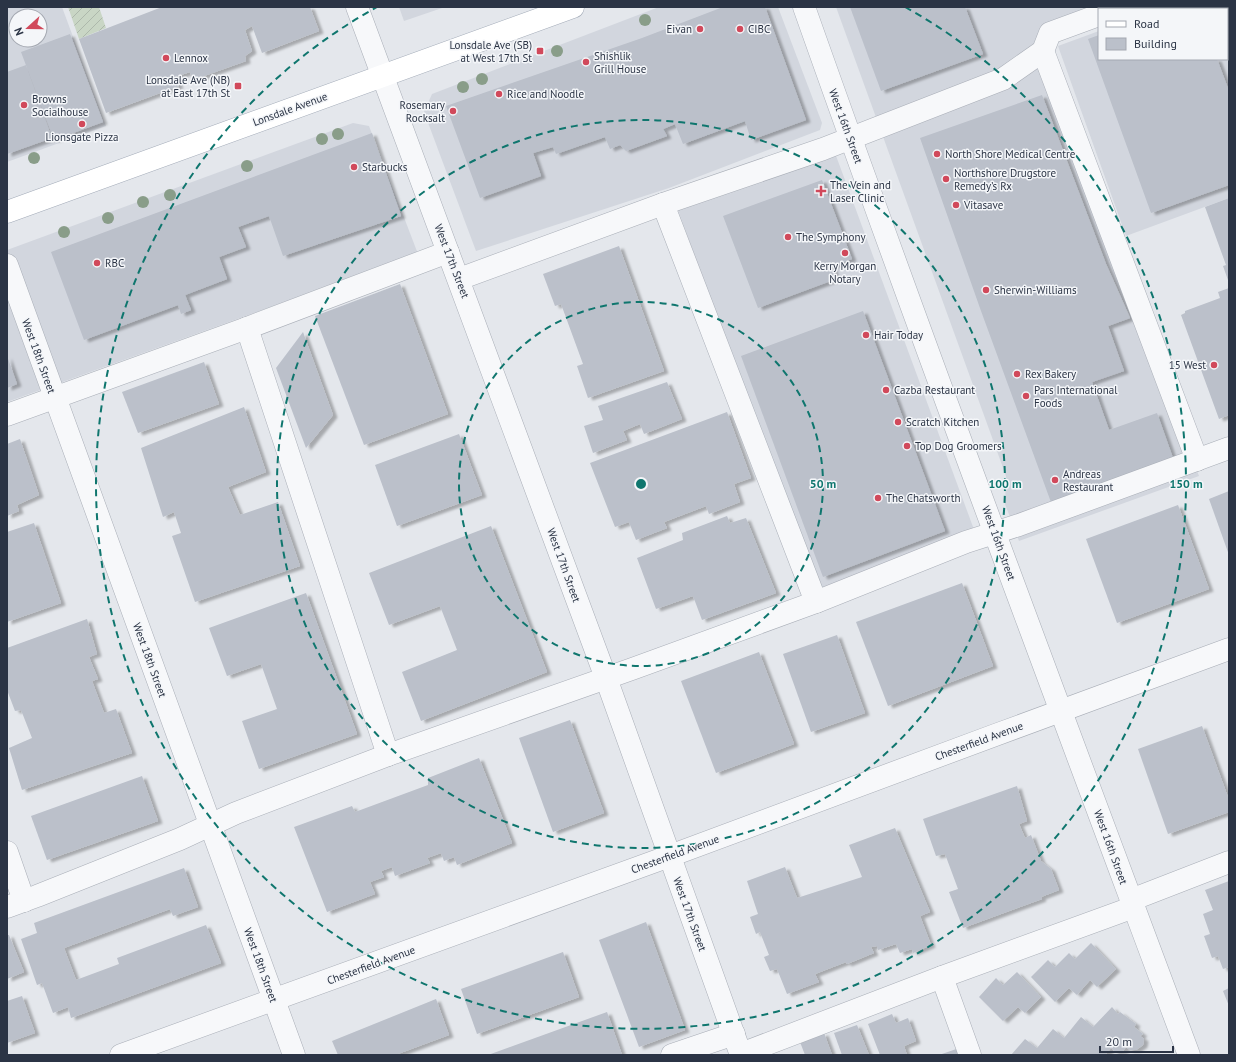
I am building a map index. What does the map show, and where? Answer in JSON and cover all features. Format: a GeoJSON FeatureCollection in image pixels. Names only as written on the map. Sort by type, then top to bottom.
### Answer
{"type":"FeatureCollection","features":[{"type":"Feature","properties":{"kind":"main road","name":"Lonsdale Avenue"},"geometry":{"type":"LineString","coordinates":[[7,212],[573,7]]}},
{"type":"Feature","properties":{"kind":"street","name":"West 17th Street"},"geometry":{"type":"LineString","coordinates":[[357,7],[606,678],[739,1048]]}},
{"type":"Feature","properties":{"kind":"street","name":"West 16th Street"},"geometry":{"type":"LineString","coordinates":[[804,7],[850,138],[995,534],[1189,1055]]}},
{"type":"Feature","properties":{"kind":"street"},"geometry":{"type":"LineString","coordinates":[[459,279],[663,204],[850,138],[1003,79],[1043,51],[1050,33],[1098,15]]}},
{"type":"Feature","properties":{"kind":"street"},"geometry":{"type":"LineString","coordinates":[[1043,51],[1197,460]]}},
{"type":"Feature","properties":{"kind":"street"},"geometry":{"type":"LineString","coordinates":[[663,204],[816,602]]}},
{"type":"Feature","properties":{"kind":"street"},"geometry":{"type":"LineString","coordinates":[[7,415],[247,328],[448,252]]}},
{"type":"Feature","properties":{"kind":"street","name":"West 18th Street"},"geometry":{"type":"LineString","coordinates":[[7,265],[54,398],[294,1055]]}},
{"type":"Feature","properties":{"kind":"street"},"geometry":{"type":"LineString","coordinates":[[247,328],[388,755]]}},
{"type":"Feature","properties":{"kind":"street"},"geometry":{"type":"LineString","coordinates":[[7,852],[16,904],[180,840],[236,813],[388,755],[816,602],[966,542],[995,534],[1229,448]]}},
{"type":"Feature","properties":{"kind":"street","name":"Chesterfield Avenue"},"geometry":{"type":"LineString","coordinates":[[121,1055],[274,1001],[1229,649]]}},
{"type":"Feature","properties":{"kind":"street"},"geometry":{"type":"LineString","coordinates":[[672,1055],[739,1048],[942,977],[1132,903],[1229,862]]}},
{"type":"Feature","properties":{"kind":"street"},"geometry":{"type":"LineString","coordinates":[[942,977],[970,1055]]}},
{"type":"Feature","properties":{"kind":"shaded area"},"geometry":{"type":"Polygon","coordinates":[[[62,7],[106,126],[7,162],[7,8],[62,7]]]}},
{"type":"Feature","properties":{"kind":"shaded area"},"geometry":{"type":"Polygon","coordinates":[[[399,7],[445,7],[404,21],[399,7]]]}},
{"type":"Feature","properties":{"kind":"shaded area"},"geometry":{"type":"Polygon","coordinates":[[[659,7],[778,7],[822,123],[820,130],[669,188],[476,251],[424,112],[432,94],[659,7]]]}},
{"type":"Feature","properties":{"kind":"shaded area"},"geometry":{"type":"Polygon","coordinates":[[[836,7],[1104,7],[1098,8],[1098,11],[1037,48],[1199,476],[1019,541],[1005,504],[1006,476],[836,7]]]}},
{"type":"Feature","properties":{"kind":"shaded area"},"geometry":{"type":"Polygon","coordinates":[[[1098,31],[1098,60],[1227,60],[1229,65],[1229,198],[1126,236],[1058,46],[1098,31]]]}},
{"type":"Feature","properties":{"kind":"shaded area"},"geometry":{"type":"Polygon","coordinates":[[[353,123],[369,126],[418,254],[7,402],[7,250],[353,123]]]}},
{"type":"Feature","properties":{"kind":"shaded area"},"geometry":{"type":"Polygon","coordinates":[[[835,153],[976,535],[819,593],[678,210],[835,153]]]}},
{"type":"Feature","properties":{"kind":"green space"},"geometry":{"type":"Polygon","coordinates":[[[68,7],[99,7],[106,28],[79,39],[68,7]]]}},
{"type":"Feature","properties":{"kind":"building","name":"Lennox"},"geometry":{"type":"Polygon","coordinates":[[[162,7],[310,7],[319,31],[262,53],[252,26],[245,30],[252,51],[245,56],[246,61],[193,80],[190,72],[175,77],[179,86],[106,113],[79,39],[162,7]]]}},
{"type":"Feature","properties":{"kind":"building"},"geometry":{"type":"Polygon","coordinates":[[[723,7],[765,7],[806,120],[751,140],[745,121],[683,144],[675,124],[663,129],[667,136],[626,151],[620,145],[610,149],[605,137],[556,154],[553,147],[533,153],[541,176],[480,198],[446,106],[642,38],[723,7]]]}},
{"type":"Feature","properties":{"kind":"building"},"geometry":{"type":"Polygon","coordinates":[[[850,7],[965,7],[983,54],[881,91],[850,7]]]}},
{"type":"Feature","properties":{"kind":"building"},"geometry":{"type":"Polygon","coordinates":[[[1198,7],[1198,8],[1172,8],[1198,7]]]}},
{"type":"Feature","properties":{"kind":"building"},"geometry":{"type":"Polygon","coordinates":[[[70,34],[103,122],[54,140],[21,52],[32,48],[48,48],[48,42],[70,34]]]}},
{"type":"Feature","properties":{"kind":"building"},"geometry":{"type":"Polygon","coordinates":[[[1098,35],[1098,60],[1217,60],[1229,91],[1229,185],[1151,213],[1088,39],[1098,35]]]}},
{"type":"Feature","properties":{"kind":"building","name":"Browns Socialhouse"},"geometry":{"type":"Polygon","coordinates":[[[26,65],[52,138],[7,154],[7,72],[26,65]]]}},
{"type":"Feature","properties":{"kind":"building"},"geometry":{"type":"Polygon","coordinates":[[[1042,95],[1106,264],[1130,318],[1108,326],[1124,371],[1092,382],[1109,430],[1157,413],[1174,461],[1052,505],[920,138],[1042,95]]]}},
{"type":"Feature","properties":{"kind":"building"},"geometry":{"type":"Polygon","coordinates":[[[372,133],[401,216],[283,256],[269,216],[238,227],[246,247],[219,257],[227,279],[185,295],[191,310],[181,314],[178,305],[84,340],[51,252],[372,133]]]}},
{"type":"Feature","properties":{"kind":"building","name":"The Symphony"},"geometry":{"type":"Polygon","coordinates":[[[822,180],[852,259],[832,266],[836,279],[758,308],[723,216],[822,180]]]}},
{"type":"Feature","properties":{"kind":"building"},"geometry":{"type":"Polygon","coordinates":[[[1229,198],[1229,283],[1223,266],[1226,265],[1205,207],[1229,198]]]}},
{"type":"Feature","properties":{"kind":"building"},"geometry":{"type":"Polygon","coordinates":[[[619,246],[664,371],[588,398],[577,366],[583,364],[561,304],[555,306],[543,274],[619,246]]]}},
{"type":"Feature","properties":{"kind":"building"},"geometry":{"type":"Polygon","coordinates":[[[400,284],[448,414],[364,445],[315,316],[400,284]]]}},
{"type":"Feature","properties":{"kind":"building","name":"15 West"},"geometry":{"type":"Polygon","coordinates":[[[1229,288],[1229,415],[1219,419],[1181,315],[1185,313],[1185,311],[1220,298],[1218,292],[1229,288]]]}},
{"type":"Feature","properties":{"kind":"building"},"geometry":{"type":"Polygon","coordinates":[[[863,311],[945,531],[823,577],[741,356],[863,311]]]}},
{"type":"Feature","properties":{"kind":"building"},"geometry":{"type":"Polygon","coordinates":[[[303,332],[333,415],[306,448],[276,368],[303,332]]]}},
{"type":"Feature","properties":{"kind":"building"},"geometry":{"type":"Polygon","coordinates":[[[7,356],[17,384],[7,388],[7,356]]]}},
{"type":"Feature","properties":{"kind":"building"},"geometry":{"type":"Polygon","coordinates":[[[204,362],[219,404],[138,433],[122,392],[204,362]]]}},
{"type":"Feature","properties":{"kind":"building"},"geometry":{"type":"Polygon","coordinates":[[[667,382],[682,419],[644,434],[640,424],[623,431],[627,440],[593,453],[584,426],[603,420],[598,406],[667,382]]]}},
{"type":"Feature","properties":{"kind":"building"},"geometry":{"type":"Polygon","coordinates":[[[244,407],[266,472],[228,487],[240,515],[278,502],[300,566],[195,602],[172,536],[181,533],[174,512],[163,517],[141,448],[244,407]]]}},
{"type":"Feature","properties":{"kind":"building"},"geometry":{"type":"Polygon","coordinates":[[[727,412],[751,478],[734,484],[740,502],[709,514],[706,506],[664,522],[667,528],[636,540],[629,522],[615,527],[590,463],[727,412]]]}},
{"type":"Feature","properties":{"kind":"building"},"geometry":{"type":"Polygon","coordinates":[[[459,434],[482,495],[397,526],[375,465],[459,434]]]}},
{"type":"Feature","properties":{"kind":"building"},"geometry":{"type":"Polygon","coordinates":[[[20,439],[39,495],[17,505],[19,511],[7,516],[7,444],[20,439]]]}},
{"type":"Feature","properties":{"kind":"building"},"geometry":{"type":"Polygon","coordinates":[[[1229,491],[1229,555],[1209,499],[1229,491]]]}},
{"type":"Feature","properties":{"kind":"building"},"geometry":{"type":"Polygon","coordinates":[[[1178,505],[1209,589],[1117,623],[1086,539],[1178,505]]]}},
{"type":"Feature","properties":{"kind":"building"},"geometry":{"type":"Polygon","coordinates":[[[727,516],[730,523],[746,518],[776,593],[702,620],[693,596],[656,609],[637,558],[683,540],[682,533],[727,516]]]}},
{"type":"Feature","properties":{"kind":"building"},"geometry":{"type":"Polygon","coordinates":[[[34,523],[61,603],[7,622],[7,532],[34,523]]]}},
{"type":"Feature","properties":{"kind":"building"},"geometry":{"type":"Polygon","coordinates":[[[491,526],[547,672],[421,721],[402,672],[457,650],[440,606],[389,625],[369,573],[491,526]]]}},
{"type":"Feature","properties":{"kind":"building"},"geometry":{"type":"Polygon","coordinates":[[[962,583],[993,666],[888,706],[856,622],[962,583]]]}},
{"type":"Feature","properties":{"kind":"building"},"geometry":{"type":"Polygon","coordinates":[[[306,593],[357,734],[259,769],[242,721],[277,709],[261,664],[227,676],[209,628],[306,593]]]}},
{"type":"Feature","properties":{"kind":"building"},"geometry":{"type":"Polygon","coordinates":[[[87,619],[97,654],[89,657],[98,679],[92,681],[104,713],[116,709],[132,753],[22,790],[9,748],[32,738],[21,710],[15,711],[7,690],[7,648],[87,619]]]}},
{"type":"Feature","properties":{"kind":"building"},"geometry":{"type":"Polygon","coordinates":[[[837,635],[865,713],[811,732],[783,654],[837,635]]]}},
{"type":"Feature","properties":{"kind":"building"},"geometry":{"type":"Polygon","coordinates":[[[759,652],[794,744],[716,773],[681,681],[759,652]]]}},
{"type":"Feature","properties":{"kind":"building"},"geometry":{"type":"Polygon","coordinates":[[[570,720],[604,813],[553,832],[519,738],[570,720]]]}},
{"type":"Feature","properties":{"kind":"building"},"geometry":{"type":"Polygon","coordinates":[[[1202,726],[1229,800],[1229,812],[1168,834],[1138,749],[1202,726]]]}},
{"type":"Feature","properties":{"kind":"building"},"geometry":{"type":"Polygon","coordinates":[[[479,758],[512,843],[457,865],[454,857],[444,861],[441,853],[427,858],[430,863],[395,876],[392,867],[381,871],[384,877],[370,882],[375,894],[327,912],[294,827],[352,806],[355,812],[428,785],[428,778],[479,758]]]}},
{"type":"Feature","properties":{"kind":"building"},"geometry":{"type":"Polygon","coordinates":[[[142,776],[158,821],[47,860],[31,816],[142,776]]]}},
{"type":"Feature","properties":{"kind":"building"},"geometry":{"type":"Polygon","coordinates":[[[1017,786],[1027,821],[1019,824],[1025,838],[1031,835],[1041,861],[1051,869],[1059,890],[1041,897],[1042,899],[963,928],[949,892],[958,889],[945,854],[936,856],[923,819],[1017,786]]]}},
{"type":"Feature","properties":{"kind":"building"},"geometry":{"type":"Polygon","coordinates":[[[895,828],[930,912],[920,916],[931,945],[913,953],[912,949],[900,953],[896,944],[878,950],[877,946],[871,947],[874,953],[847,964],[846,962],[815,974],[819,982],[787,994],[777,969],[770,971],[764,957],[769,955],[760,932],[756,934],[750,917],[758,914],[747,881],[785,867],[797,898],[862,877],[849,845],[895,828]]]}},
{"type":"Feature","properties":{"kind":"building"},"geometry":{"type":"Polygon","coordinates":[[[184,868],[198,907],[173,916],[170,909],[64,948],[76,980],[119,964],[117,958],[206,925],[221,963],[71,1018],[68,1007],[53,1013],[42,983],[37,985],[21,939],[37,933],[34,923],[184,868]]]}},
{"type":"Feature","properties":{"kind":"building"},"geometry":{"type":"Polygon","coordinates":[[[1229,881],[1229,967],[1223,969],[1218,956],[1212,958],[1204,936],[1210,934],[1203,914],[1213,910],[1205,890],[1229,881]]]}},
{"type":"Feature","properties":{"kind":"building"},"geometry":{"type":"Polygon","coordinates":[[[646,922],[685,1030],[639,1047],[599,940],[646,922]]]}},
{"type":"Feature","properties":{"kind":"building"},"geometry":{"type":"Polygon","coordinates":[[[7,935],[9,935],[24,972],[7,979],[7,935]]]}},
{"type":"Feature","properties":{"kind":"building"},"geometry":{"type":"Polygon","coordinates":[[[1091,943],[1116,969],[1097,987],[1090,980],[1077,995],[1069,988],[1055,1002],[1031,977],[1048,960],[1055,967],[1069,953],[1075,959],[1091,943]]]}},
{"type":"Feature","properties":{"kind":"building"},"geometry":{"type":"Polygon","coordinates":[[[563,952],[579,997],[477,1034],[461,989],[563,952]]]}},
{"type":"Feature","properties":{"kind":"building"},"geometry":{"type":"Polygon","coordinates":[[[1017,972],[1041,997],[1025,1013],[1018,1007],[1003,1021],[979,997],[996,978],[1003,985],[1017,972]]]}},
{"type":"Feature","properties":{"kind":"building"},"geometry":{"type":"Polygon","coordinates":[[[1229,988],[1229,1006],[1223,991],[1229,988]]]}},
{"type":"Feature","properties":{"kind":"building"},"geometry":{"type":"Polygon","coordinates":[[[22,996],[35,1033],[7,1043],[7,1001],[22,996]]]}},
{"type":"Feature","properties":{"kind":"building"},"geometry":{"type":"Polygon","coordinates":[[[436,999],[449,1035],[395,1055],[338,1055],[332,1041],[436,999]]]}},
{"type":"Feature","properties":{"kind":"building"},"geometry":{"type":"Polygon","coordinates":[[[1112,1007],[1118,1014],[1120,1012],[1136,1024],[1134,1027],[1143,1034],[1140,1036],[1144,1039],[1143,1045],[1136,1050],[1130,1050],[1126,1047],[1123,1051],[1115,1052],[1111,1048],[1105,1055],[1011,1055],[1025,1039],[1037,1048],[1053,1029],[1064,1038],[1081,1017],[1093,1027],[1112,1007]]]}},
{"type":"Feature","properties":{"kind":"building"},"geometry":{"type":"Polygon","coordinates":[[[607,1012],[622,1055],[488,1055],[607,1012]]]}},
{"type":"Feature","properties":{"kind":"building"},"geometry":{"type":"Polygon","coordinates":[[[892,1014],[896,1023],[908,1018],[916,1041],[904,1046],[907,1055],[880,1055],[868,1024],[892,1014]]]}},
{"type":"Feature","properties":{"kind":"building"},"geometry":{"type":"Polygon","coordinates":[[[857,1025],[869,1055],[842,1055],[834,1033],[857,1025]]]}},
{"type":"Feature","properties":{"kind":"building"},"geometry":{"type":"Polygon","coordinates":[[[824,1033],[832,1055],[805,1055],[800,1042],[824,1033]]]}},
{"type":"Feature","properties":{"kind":"building"},"geometry":{"type":"Polygon","coordinates":[[[965,1046],[968,1055],[939,1055],[965,1046]]]}},
{"type":"Feature","properties":{"kind":"place","name":"Eivan"},"geometry":{"type":"Point","coordinates":[700,29]}},
{"type":"Feature","properties":{"kind":"place","name":"CIBC"},"geometry":{"type":"Point","coordinates":[740,29]}},
{"type":"Feature","properties":{"kind":"place","name":"Lonsdale Ave (SB) at West 17th St"},"geometry":{"type":"Point","coordinates":[540,51]}},
{"type":"Feature","properties":{"kind":"place","name":"Lennox"},"geometry":{"type":"Point","coordinates":[166,58]}},
{"type":"Feature","properties":{"kind":"place","name":"Shishlik Grill House"},"geometry":{"type":"Point","coordinates":[586,62]}},
{"type":"Feature","properties":{"kind":"place","name":"Lonsdale Ave (NB) at East 17th St"},"geometry":{"type":"Point","coordinates":[238,86]}},
{"type":"Feature","properties":{"kind":"place","name":"Rice and Noodle"},"geometry":{"type":"Point","coordinates":[499,94]}},
{"type":"Feature","properties":{"kind":"place","name":"Browns Socialhouse"},"geometry":{"type":"Point","coordinates":[24,105]}},
{"type":"Feature","properties":{"kind":"place","name":"Rosemary Rocksalt"},"geometry":{"type":"Point","coordinates":[453,111]}},
{"type":"Feature","properties":{"kind":"place","name":"Lionsgate Pizza"},"geometry":{"type":"Point","coordinates":[82,124]}},
{"type":"Feature","properties":{"kind":"place","name":"North Shore Medical Centre"},"geometry":{"type":"Point","coordinates":[937,154]}},
{"type":"Feature","properties":{"kind":"place","name":"Starbucks"},"geometry":{"type":"Point","coordinates":[354,167]}},
{"type":"Feature","properties":{"kind":"place","name":"Northshore Drugstore Remedy’s Rx"},"geometry":{"type":"Point","coordinates":[946,179]}},
{"type":"Feature","properties":{"kind":"place","name":"The Vein and Laser Clinic"},"geometry":{"type":"Point","coordinates":[821,191]}},
{"type":"Feature","properties":{"kind":"place","name":"Vitasave"},"geometry":{"type":"Point","coordinates":[956,205]}},
{"type":"Feature","properties":{"kind":"place","name":"The Symphony"},"geometry":{"type":"Point","coordinates":[788,237]}},
{"type":"Feature","properties":{"kind":"place","name":"Kerry Morgan Notary"},"geometry":{"type":"Point","coordinates":[845,253]}},
{"type":"Feature","properties":{"kind":"place","name":"RBC"},"geometry":{"type":"Point","coordinates":[97,263]}},
{"type":"Feature","properties":{"kind":"place","name":"Sherwin-Williams"},"geometry":{"type":"Point","coordinates":[986,290]}},
{"type":"Feature","properties":{"kind":"place","name":"Hair Today"},"geometry":{"type":"Point","coordinates":[866,335]}},
{"type":"Feature","properties":{"kind":"place","name":"15 West"},"geometry":{"type":"Point","coordinates":[1214,365]}},
{"type":"Feature","properties":{"kind":"place","name":"Rex Bakery"},"geometry":{"type":"Point","coordinates":[1017,374]}},
{"type":"Feature","properties":{"kind":"place","name":"Cazba Restaurant"},"geometry":{"type":"Point","coordinates":[886,390]}},
{"type":"Feature","properties":{"kind":"place","name":"Pars International Foods"},"geometry":{"type":"Point","coordinates":[1026,396]}},
{"type":"Feature","properties":{"kind":"place","name":"Scratch Kitchen"},"geometry":{"type":"Point","coordinates":[898,422]}},
{"type":"Feature","properties":{"kind":"place","name":"Top Dog Groomers"},"geometry":{"type":"Point","coordinates":[907,446]}},
{"type":"Feature","properties":{"kind":"place","name":"Andreas Restaurant"},"geometry":{"type":"Point","coordinates":[1055,480]}},
{"type":"Feature","properties":{"kind":"place","name":"The Chatsworth"},"geometry":{"type":"Point","coordinates":[878,498]}}]}
